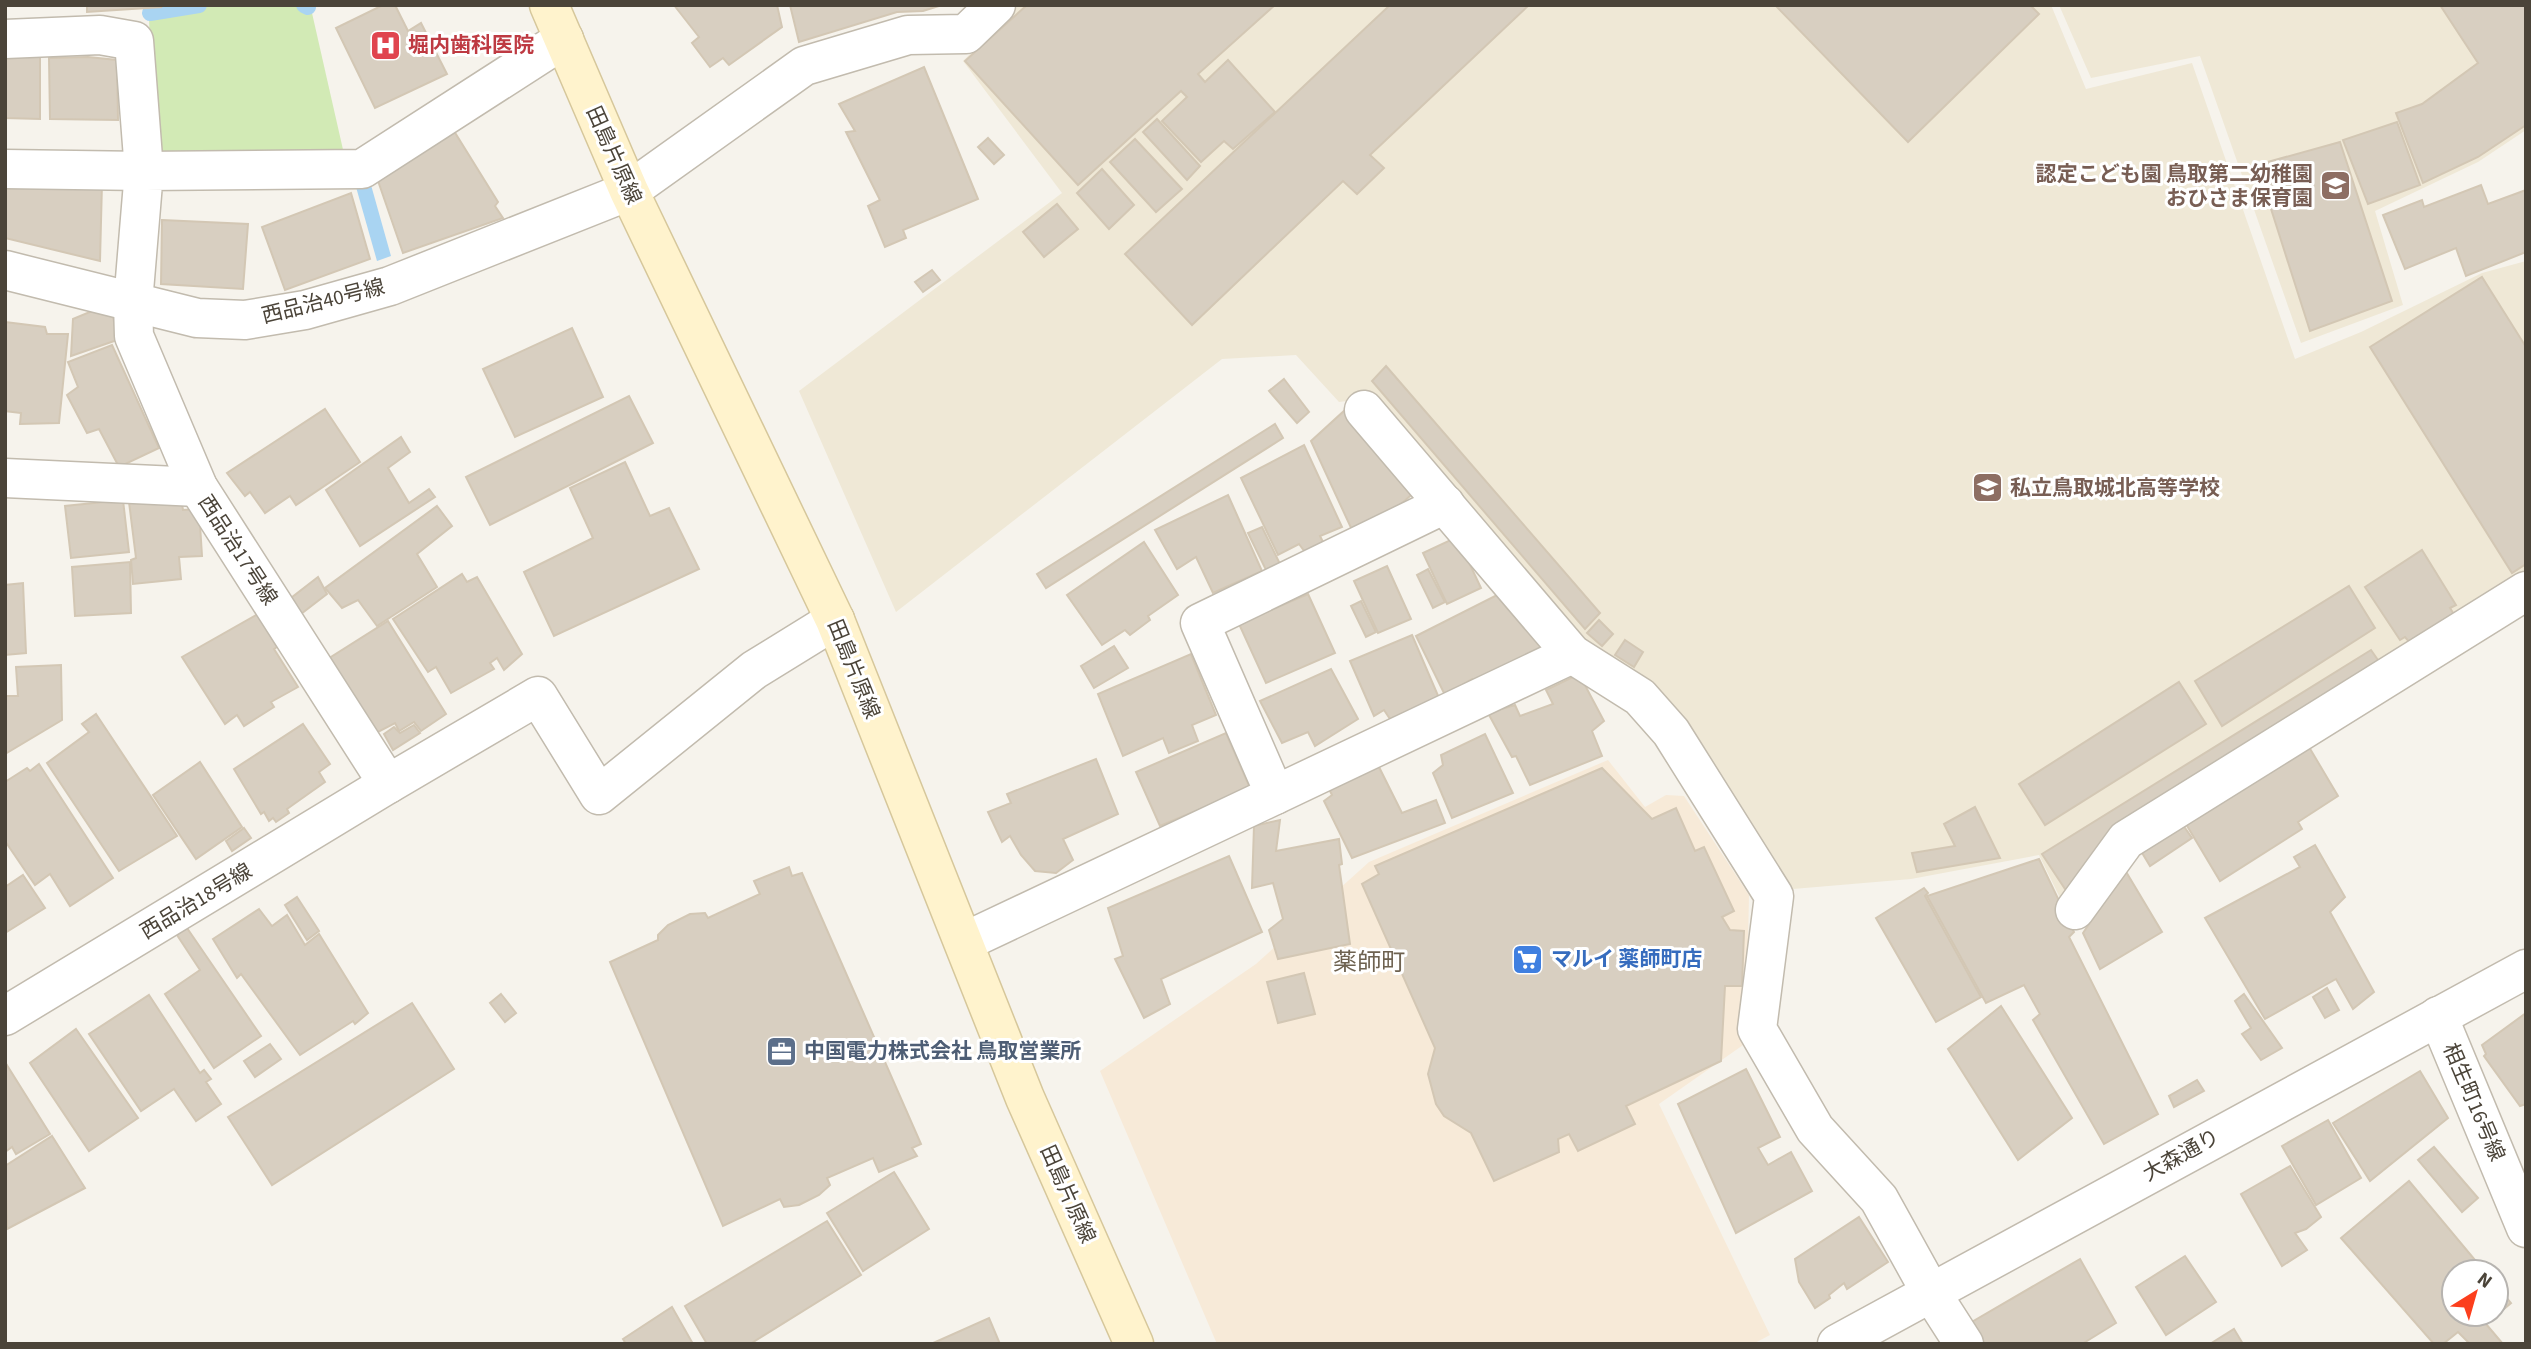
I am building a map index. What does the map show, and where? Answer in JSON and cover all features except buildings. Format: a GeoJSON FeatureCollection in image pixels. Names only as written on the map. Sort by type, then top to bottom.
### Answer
{"type":"FeatureCollection","features":[{"type":"Feature","properties":{"kind":"main road","name":"田島片原線"},"geometry":{"type":"LineString","coordinates":[[557,22],[629,191],[835,620],[1025,1098],[1134,1344]]}},
{"type":"Feature","properties":{"kind":"street","name":"西品治40号線"},"geometry":{"type":"LineString","coordinates":[[5,270],[197,318],[245,320],[305,310],[390,286],[629,191],[804,66],[908,35],[966,34],[996,5]]}},
{"type":"Feature","properties":{"kind":"street"},"geometry":{"type":"LineString","coordinates":[[5,169],[362,169],[557,22]]}},
{"type":"Feature","properties":{"kind":"street","name":"西品治17号線"},"geometry":{"type":"LineString","coordinates":[[5,40],[100,35],[134,41],[144,171],[133,303],[134,336],[198,487],[388,784]]}},
{"type":"Feature","properties":{"kind":"street"},"geometry":{"type":"LineString","coordinates":[[1364,410],[1572,654],[1640,697],[1671,732],[1774,896],[1757,1029],[1815,1129],[1879,1199],[1930,1292],[1964,1344]]}},
{"type":"Feature","properties":{"kind":"street"},"geometry":{"type":"LineString","coordinates":[[5,478],[198,487]]}},
{"type":"Feature","properties":{"kind":"street"},"geometry":{"type":"LineString","coordinates":[[1275,795],[1200,623],[1445,505]]}},
{"type":"Feature","properties":{"kind":"street"},"geometry":{"type":"LineString","coordinates":[[2076,910],[2126,840],[2526,591]]}},
{"type":"Feature","properties":{"kind":"street"},"geometry":{"type":"LineString","coordinates":[[388,784],[538,696],[599,795],[754,670],[835,620]]}},
{"type":"Feature","properties":{"kind":"street"},"geometry":{"type":"LineString","coordinates":[[964,942],[1572,654]]}},
{"type":"Feature","properties":{"kind":"street","name":"西品治18号線"},"geometry":{"type":"LineString","coordinates":[[5,1017],[388,784]]}},
{"type":"Feature","properties":{"kind":"street","name":"大森通り"},"geometry":{"type":"LineString","coordinates":[[1838,1344],[2526,969]]}},
{"type":"Feature","properties":{"kind":"street","name":"相生町16号線"},"geometry":{"type":"LineString","coordinates":[[2438,1016],[2526,1228]]}},
{"type":"Feature","properties":{"kind":"shaded area","name":"私立鳥取城北高等学校"},"geometry":{"type":"Polygon","coordinates":[[[1019,5],[2051,5],[2086,89],[2192,63],[2295,359],[2361,332],[2482,273],[2526,261],[2526,575],[2064,906],[2039,855],[1911,879],[1793,889],[1716,774],[1584,645],[1371,398],[1339,402],[1296,355],[1222,359],[896,612],[799,391],[1062,193],[963,61],[1019,5]]]}},
{"type":"Feature","properties":{"kind":"shaded area","name":"認定こども園 鳥取第二幼稚園 おひさま保育園"},"geometry":{"type":"Polygon","coordinates":[[[2059,5],[2526,5],[2526,130],[2478,162],[2375,211],[2403,305],[2301,343],[2200,56],[2091,78],[2059,5]]]}},
{"type":"Feature","properties":{"kind":"shaded area"},"geometry":{"type":"Polygon","coordinates":[[[1608,760],[1645,807],[1666,795],[1684,796],[1749,895],[1746,1043],[1659,1104],[1770,1335],[1753,1344],[1217,1344],[1100,1071],[1256,964],[1369,862],[1608,760]]]}},
{"type":"Feature","properties":{"kind":"green space"},"geometry":{"type":"Polygon","coordinates":[[[219,5],[293,5],[312,13],[344,154],[160,151],[153,145],[149,16],[219,5]]]}},
{"type":"Feature","properties":{"kind":"water"},"geometry":{"type":"Polygon","coordinates":[[[371,185],[391,256],[377,261],[356,187],[371,185]]]}},
{"type":"Feature","properties":{"kind":"waterway"},"geometry":{"type":"LineString","coordinates":[[150,13],[199,5]]}},
{"type":"Feature","properties":{"kind":"waterway"},"geometry":{"type":"LineString","coordinates":[[304,5],[308,7]]}},
{"type":"Feature","properties":{"kind":"place","name":"堀内歯科医院"},"geometry":{"type":"Point","coordinates":[385,45]}},
{"type":"Feature","properties":{"kind":"place","name":"認定こども園 鳥取第二幼稚園 おひさま保育園"},"geometry":{"type":"Point","coordinates":[2336,186]}},
{"type":"Feature","properties":{"kind":"place","name":"私立鳥取城北高等学校"},"geometry":{"type":"Point","coordinates":[1987,488]}},
{"type":"Feature","properties":{"kind":"place","name":"マルイ 薬師町店"},"geometry":{"type":"Point","coordinates":[1528,959]}},
{"type":"Feature","properties":{"kind":"place","name":"中国電力株式会社 鳥取営業所"},"geometry":{"type":"Point","coordinates":[781,1051]}},
{"type":"Feature","properties":{"kind":"district","name":"薬師町"},"geometry":{"type":"Point","coordinates":[1369,962]}}]}
